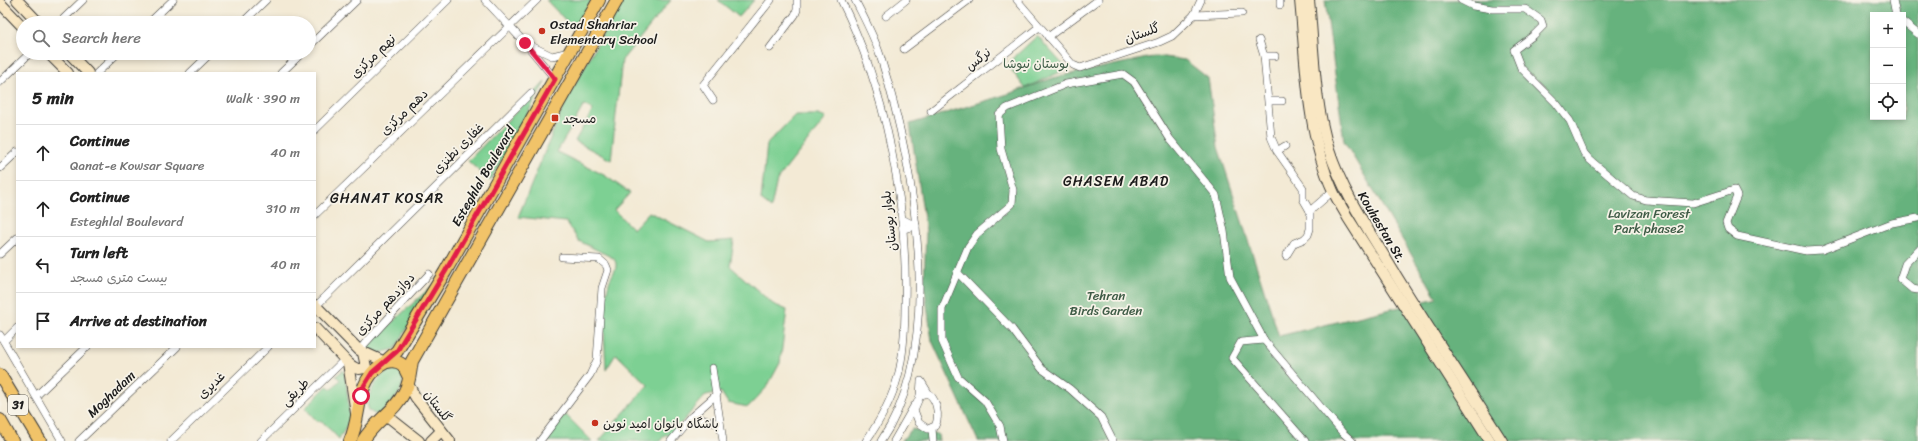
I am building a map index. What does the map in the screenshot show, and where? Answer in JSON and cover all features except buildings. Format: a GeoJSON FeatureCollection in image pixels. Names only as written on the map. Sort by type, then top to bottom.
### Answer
{"type":"FeatureCollection","features":[{"type":"Feature","properties":{"kind":"main road"},"geometry":{"type":"LineString","coordinates":[[17,0],[33,16]]}},
{"type":"Feature","properties":{"kind":"main road","name":"Esteghlal Boulevard"},"geometry":{"type":"LineString","coordinates":[[356,424],[364,386],[372,373],[397,351],[555,79],[599,0]]}},
{"type":"Feature","properties":{"kind":"main road"},"geometry":{"type":"LineString","coordinates":[[365,439],[401,398],[409,381],[412,361],[616,0]]}},
{"type":"Feature","properties":{"kind":"main road","name":"Kouhestan St."},"geometry":{"type":"LineString","coordinates":[[1300,0],[1307,77],[1314,130],[1319,153],[1333,191],[1431,340],[1502,441]]}},
{"type":"Feature","properties":{"kind":"main road","name":"Kouhestan St."},"geometry":{"type":"LineString","coordinates":[[1309,0],[1314,72],[1320,109],[1328,148],[1346,194],[1490,441]]}},
{"type":"Feature","properties":{"kind":"main road"},"geometry":{"type":"LineString","coordinates":[[0,3],[16,20]]}},
{"type":"Feature","properties":{"kind":"main road"},"geometry":{"type":"LineString","coordinates":[[55,60],[67,72]]}},
{"type":"Feature","properties":{"kind":"main road"},"geometry":{"type":"LineString","coordinates":[[76,60],[87,72]]}},
{"type":"Feature","properties":{"kind":"main road"},"geometry":{"type":"LineString","coordinates":[[316,307],[361,352],[366,362],[366,367],[359,370],[346,361],[316,329]]}},
{"type":"Feature","properties":{"kind":"main road"},"geometry":{"type":"LineString","coordinates":[[415,321],[412,332],[420,339],[426,336]]}},
{"type":"Feature","properties":{"kind":"main road"},"geometry":{"type":"LineString","coordinates":[[361,352],[385,362],[392,360],[401,363],[406,369],[409,381]]}},
{"type":"Feature","properties":{"kind":"main road"},"geometry":{"type":"LineString","coordinates":[[346,361],[356,424],[350,441]]}},
{"type":"Feature","properties":{"kind":"main road","name":"31"},"geometry":{"type":"LineString","coordinates":[[0,374],[37,439]]}},
{"type":"Feature","properties":{"kind":"main road","name":"گلستان"},"geometry":{"type":"LineString","coordinates":[[409,381],[416,398],[450,441]]}},
{"type":"Feature","properties":{"kind":"main road"},"geometry":{"type":"LineString","coordinates":[[386,415],[419,441]]}},
{"type":"Feature","properties":{"kind":"main road","name":"31"},"geometry":{"type":"LineString","coordinates":[[0,420],[12,441]]}},
{"type":"Feature","properties":{"kind":"main road"},"geometry":{"type":"LineString","coordinates":[[345,441],[356,424]]}},
{"type":"Feature","properties":{"kind":"main road"},"geometry":{"type":"LineString","coordinates":[[431,441],[441,431]]}},
{"type":"Feature","properties":{"kind":"street"},"geometry":{"type":"LineString","coordinates":[[66,16],[83,0]]}},
{"type":"Feature","properties":{"kind":"street"},"geometry":{"type":"LineString","coordinates":[[157,16],[173,0]]}},
{"type":"Feature","properties":{"kind":"street"},"geometry":{"type":"LineString","coordinates":[[249,16],[266,0]]}},
{"type":"Feature","properties":{"kind":"street"},"geometry":{"type":"LineString","coordinates":[[316,39],[357,0]]}},
{"type":"Feature","properties":{"kind":"street","name":"نهم مرکزی"},"geometry":{"type":"LineString","coordinates":[[316,129],[448,0]]}},
{"type":"Feature","properties":{"kind":"street"},"geometry":{"type":"LineString","coordinates":[[485,0],[510,26],[555,79]]}},
{"type":"Feature","properties":{"kind":"street","name":"دهم مرکزی"},"geometry":{"type":"LineString","coordinates":[[316,214],[537,0]]}},
{"type":"Feature","properties":{"kind":"street"},"geometry":{"type":"LineString","coordinates":[[713,100],[703,86],[772,0]]}},
{"type":"Feature","properties":{"kind":"street"},"geometry":{"type":"LineString","coordinates":[[770,48],[795,15],[797,10],[797,0]]}},
{"type":"Feature","properties":{"kind":"street","name":"بلوار بوستان"},"geometry":{"type":"LineString","coordinates":[[841,0],[854,26],[868,61],[892,154],[902,219],[906,279],[905,317],[898,375],[878,424],[866,441]]}},
{"type":"Feature","properties":{"kind":"street","name":"بلوار بوستان"},"geometry":{"type":"LineString","coordinates":[[855,0],[880,54],[904,152],[916,226],[918,318],[910,378],[901,405],[882,441]]}},
{"type":"Feature","properties":{"kind":"street"},"geometry":{"type":"LineString","coordinates":[[886,16],[906,0]]}},
{"type":"Feature","properties":{"kind":"street"},"geometry":{"type":"LineString","coordinates":[[904,49],[969,0]]}},
{"type":"Feature","properties":{"kind":"street"},"geometry":{"type":"LineString","coordinates":[[1017,0],[1048,37],[1098,0]]}},
{"type":"Feature","properties":{"kind":"street","name":"گلستان"},"geometry":{"type":"LineString","coordinates":[[1048,37],[1076,68],[1080,68],[1159,42],[1176,33],[1194,15],[1201,0]]}},
{"type":"Feature","properties":{"kind":"street"},"geometry":{"type":"LineString","coordinates":[[1461,0],[1472,6],[1492,9],[1525,9],[1542,20],[1543,26],[1514,50],[1521,68],[1556,103],[1570,121],[1584,153],[1590,160],[1633,196],[1646,200],[1693,203],[1734,190],[1737,196],[1726,223],[1728,229],[1737,236],[1806,251],[1822,250],[1892,223],[1918,218]]}},
{"type":"Feature","properties":{"kind":"street"},"geometry":{"type":"LineString","coordinates":[[1893,0],[1895,12]]}},
{"type":"Feature","properties":{"kind":"street"},"geometry":{"type":"LineString","coordinates":[[1194,15],[1242,13]]}},
{"type":"Feature","properties":{"kind":"street"},"geometry":{"type":"LineString","coordinates":[[1906,24],[1918,34]]}},
{"type":"Feature","properties":{"kind":"street","name":"نرگس"},"geometry":{"type":"LineString","coordinates":[[931,111],[1039,27]]}},
{"type":"Feature","properties":{"kind":"street"},"geometry":{"type":"LineString","coordinates":[[1259,40],[1264,56],[1270,102],[1271,137],[1277,151],[1303,188],[1303,199],[1310,211],[1310,229],[1308,235],[1304,239],[1294,243],[1286,256]]}},
{"type":"Feature","properties":{"kind":"street"},"geometry":{"type":"LineString","coordinates":[[525,43],[552,56],[570,52]]}},
{"type":"Feature","properties":{"kind":"street"},"geometry":{"type":"LineString","coordinates":[[868,61],[880,54]]}},
{"type":"Feature","properties":{"kind":"street"},"geometry":{"type":"LineString","coordinates":[[1264,56],[1275,56]]}},
{"type":"Feature","properties":{"kind":"street"},"geometry":{"type":"LineString","coordinates":[[0,82],[23,60]]}},
{"type":"Feature","properties":{"kind":"street"},"geometry":{"type":"LineString","coordinates":[[98,72],[111,60]]}},
{"type":"Feature","properties":{"kind":"street"},"geometry":{"type":"LineString","coordinates":[[191,72],[204,60]]}},
{"type":"Feature","properties":{"kind":"street"},"geometry":{"type":"LineString","coordinates":[[282,72],[295,60]]}},
{"type":"Feature","properties":{"kind":"street"},"geometry":{"type":"LineString","coordinates":[[1004,441],[1000,426],[985,401],[958,377],[942,341],[942,309],[968,247],[977,234],[1012,204],[1012,190],[1001,149],[999,115],[1007,108],[1066,84],[1123,74],[1134,82],[1170,139],[1216,195],[1224,232],[1230,277],[1264,340],[1342,432],[1352,441]]}},
{"type":"Feature","properties":{"kind":"street","name":"غفاری نطنزی"},"geometry":{"type":"LineString","coordinates":[[316,305],[531,92]]}},
{"type":"Feature","properties":{"kind":"street"},"geometry":{"type":"LineString","coordinates":[[1270,102],[1282,101]]}},
{"type":"Feature","properties":{"kind":"street"},"geometry":{"type":"LineString","coordinates":[[1277,151],[1285,146]]}},
{"type":"Feature","properties":{"kind":"street"},"geometry":{"type":"LineString","coordinates":[[0,168],[16,153]]}},
{"type":"Feature","properties":{"kind":"street"},"geometry":{"type":"LineString","coordinates":[[1310,211],[1333,191]]}},
{"type":"Feature","properties":{"kind":"street"},"geometry":{"type":"LineString","coordinates":[[902,219],[916,226]]}},
{"type":"Feature","properties":{"kind":"street"},"geometry":{"type":"LineString","coordinates":[[903,229],[916,226]]}},
{"type":"Feature","properties":{"kind":"street"},"geometry":{"type":"LineString","coordinates":[[0,254],[16,239]]}},
{"type":"Feature","properties":{"kind":"street"},"geometry":{"type":"LineString","coordinates":[[1918,250],[1905,264],[1900,279],[1912,289],[1918,290]]}},
{"type":"Feature","properties":{"kind":"street"},"geometry":{"type":"LineString","coordinates":[[540,441],[590,375],[597,360],[602,288],[607,275],[606,265],[599,259],[562,257]]}},
{"type":"Feature","properties":{"kind":"street"},"geometry":{"type":"LineString","coordinates":[[957,272],[1012,330],[1042,369],[1070,388],[1101,417],[1113,441]]}},
{"type":"Feature","properties":{"kind":"street","name":"دوازدهم مرکزی"},"geometry":{"type":"LineString","coordinates":[[361,352],[429,274]]}},
{"type":"Feature","properties":{"kind":"street"},"geometry":{"type":"LineString","coordinates":[[16,329],[2,338],[62,441]]}},
{"type":"Feature","properties":{"kind":"street"},"geometry":{"type":"LineString","coordinates":[[1264,340],[1242,342],[1232,358],[1305,441]]}},
{"type":"Feature","properties":{"kind":"street"},"geometry":{"type":"LineString","coordinates":[[36,396],[86,348]]}},
{"type":"Feature","properties":{"kind":"street","name":"Moghadam"},"geometry":{"type":"LineString","coordinates":[[79,441],[176,348]]}},
{"type":"Feature","properties":{"kind":"street","name":"غدیری"},"geometry":{"type":"LineString","coordinates":[[171,441],[267,348]]}},
{"type":"Feature","properties":{"kind":"street","name":"طریقی"},"geometry":{"type":"LineString","coordinates":[[262,441],[346,361]]}},
{"type":"Feature","properties":{"kind":"street"},"geometry":{"type":"LineString","coordinates":[[712,368],[723,441]]}},
{"type":"Feature","properties":{"kind":"street"},"geometry":{"type":"LineString","coordinates":[[898,375],[921,381],[933,400],[937,412],[937,422],[932,428],[933,441]]}},
{"type":"Feature","properties":{"kind":"street"},"geometry":{"type":"LineString","coordinates":[[921,381],[918,399],[914,410],[916,419],[924,427],[932,428]]}},
{"type":"Feature","properties":{"kind":"street"},"geometry":{"type":"LineString","coordinates":[[670,441],[691,417],[717,394]]}},
{"type":"Feature","properties":{"kind":"street"},"geometry":{"type":"LineString","coordinates":[[894,441],[918,399],[922,394],[929,394]]}},
{"type":"Feature","properties":{"kind":"street"},"geometry":{"type":"LineString","coordinates":[[691,417],[720,424]]}},
{"type":"Feature","properties":{"kind":"street"},"geometry":{"type":"LineString","coordinates":[[902,426],[916,419]]}},
{"type":"Feature","properties":{"kind":"green space"},"geometry":{"type":"Polygon","coordinates":[[[546,0],[592,0],[575,30],[546,0]]]}},
{"type":"Feature","properties":{"kind":"green space"},"geometry":{"type":"Polygon","coordinates":[[[622,0],[671,0],[622,60],[611,160],[575,141],[593,110],[584,105],[557,152],[604,175],[630,193],[614,210],[633,229],[649,212],[709,242],[734,240],[730,266],[773,304],[787,310],[780,363],[767,387],[748,407],[728,403],[721,392],[706,395],[669,437],[666,434],[660,441],[599,441],[648,385],[616,354],[606,370],[604,315],[609,283],[616,267],[615,261],[613,258],[579,241],[566,222],[518,217],[567,98],[622,0]]]}},
{"type":"Feature","properties":{"kind":"green space"},"geometry":{"type":"Polygon","coordinates":[[[718,0],[754,0],[739,17],[718,0]]]}},
{"type":"Feature","properties":{"kind":"green space","name":"Lavizan Forest Park phase2"},"geometry":{"type":"Polygon","coordinates":[[[1325,0],[1918,0],[1918,441],[978,441],[932,341],[924,284],[926,232],[910,124],[1008,94],[1056,77],[1157,56],[1185,60],[1208,78],[1218,147],[1279,336],[1437,298],[1344,141],[1325,0]]]}},
{"type":"Feature","properties":{"kind":"green space","name":"بوستان نیوشا"},"geometry":{"type":"Polygon","coordinates":[[[1037,36],[1067,69],[1025,88],[1007,64],[1037,36]]]}},
{"type":"Feature","properties":{"kind":"green space"},"geometry":{"type":"Polygon","coordinates":[[[545,82],[490,181],[468,161],[545,82]]]}},
{"type":"Feature","properties":{"kind":"green space"},"geometry":{"type":"Polygon","coordinates":[[[795,115],[818,115],[826,118],[777,180],[771,208],[761,200],[767,144],[795,115]]]}},
{"type":"Feature","properties":{"kind":"green space"},"geometry":{"type":"Polygon","coordinates":[[[432,286],[395,349],[375,354],[367,349],[367,345],[432,286]]]}},
{"type":"Feature","properties":{"kind":"green space"},"geometry":{"type":"Polygon","coordinates":[[[392,367],[395,367],[402,372],[402,386],[397,396],[379,415],[371,412],[368,407],[370,392],[381,377],[392,367]]]}},
{"type":"Feature","properties":{"kind":"green space"},"geometry":{"type":"Polygon","coordinates":[[[343,370],[345,374],[350,417],[349,422],[339,439],[324,423],[316,420],[305,408],[327,386],[332,389],[340,380],[336,376],[343,370]]]}},
{"type":"Feature","properties":{"kind":"green space"},"geometry":{"type":"Polygon","coordinates":[[[565,414],[592,441],[543,441],[565,414]]]}},
{"type":"Feature","properties":{"kind":"green space"},"geometry":{"type":"Polygon","coordinates":[[[912,429],[938,434],[939,441],[901,441],[912,429]]]}},
{"type":"Feature","properties":{"kind":"place","name":"Ostad Shahriar Elementary School"},"geometry":{"type":"Point","coordinates":[542,31]}},
{"type":"Feature","properties":{"kind":"place","name":"مسجد"},"geometry":{"type":"Point","coordinates":[555,118]}},
{"type":"Feature","properties":{"kind":"place","name":"باشگاه بانوان امید نوین"},"geometry":{"type":"Point","coordinates":[595,423]}},
{"type":"Feature","properties":{"kind":"district","name":"GHASEM ABAD"},"geometry":{"type":"Point","coordinates":[1116,181]}},
{"type":"Feature","properties":{"kind":"district","name":"GHANAT KOSAR"},"geometry":{"type":"Point","coordinates":[387,198]}},
{"type":"Feature","properties":{"kind":"route"},"geometry":{"type":"LineString","coordinates":[[361,396],[364,386],[372,373],[397,351],[445,272],[555,79],[530,52],[525,43]]}},
{"type":"Feature","properties":{"kind":"park label","name":"Tehran Birds Garden"},"geometry":{"type":"Point","coordinates":[1106,302]}}]}
